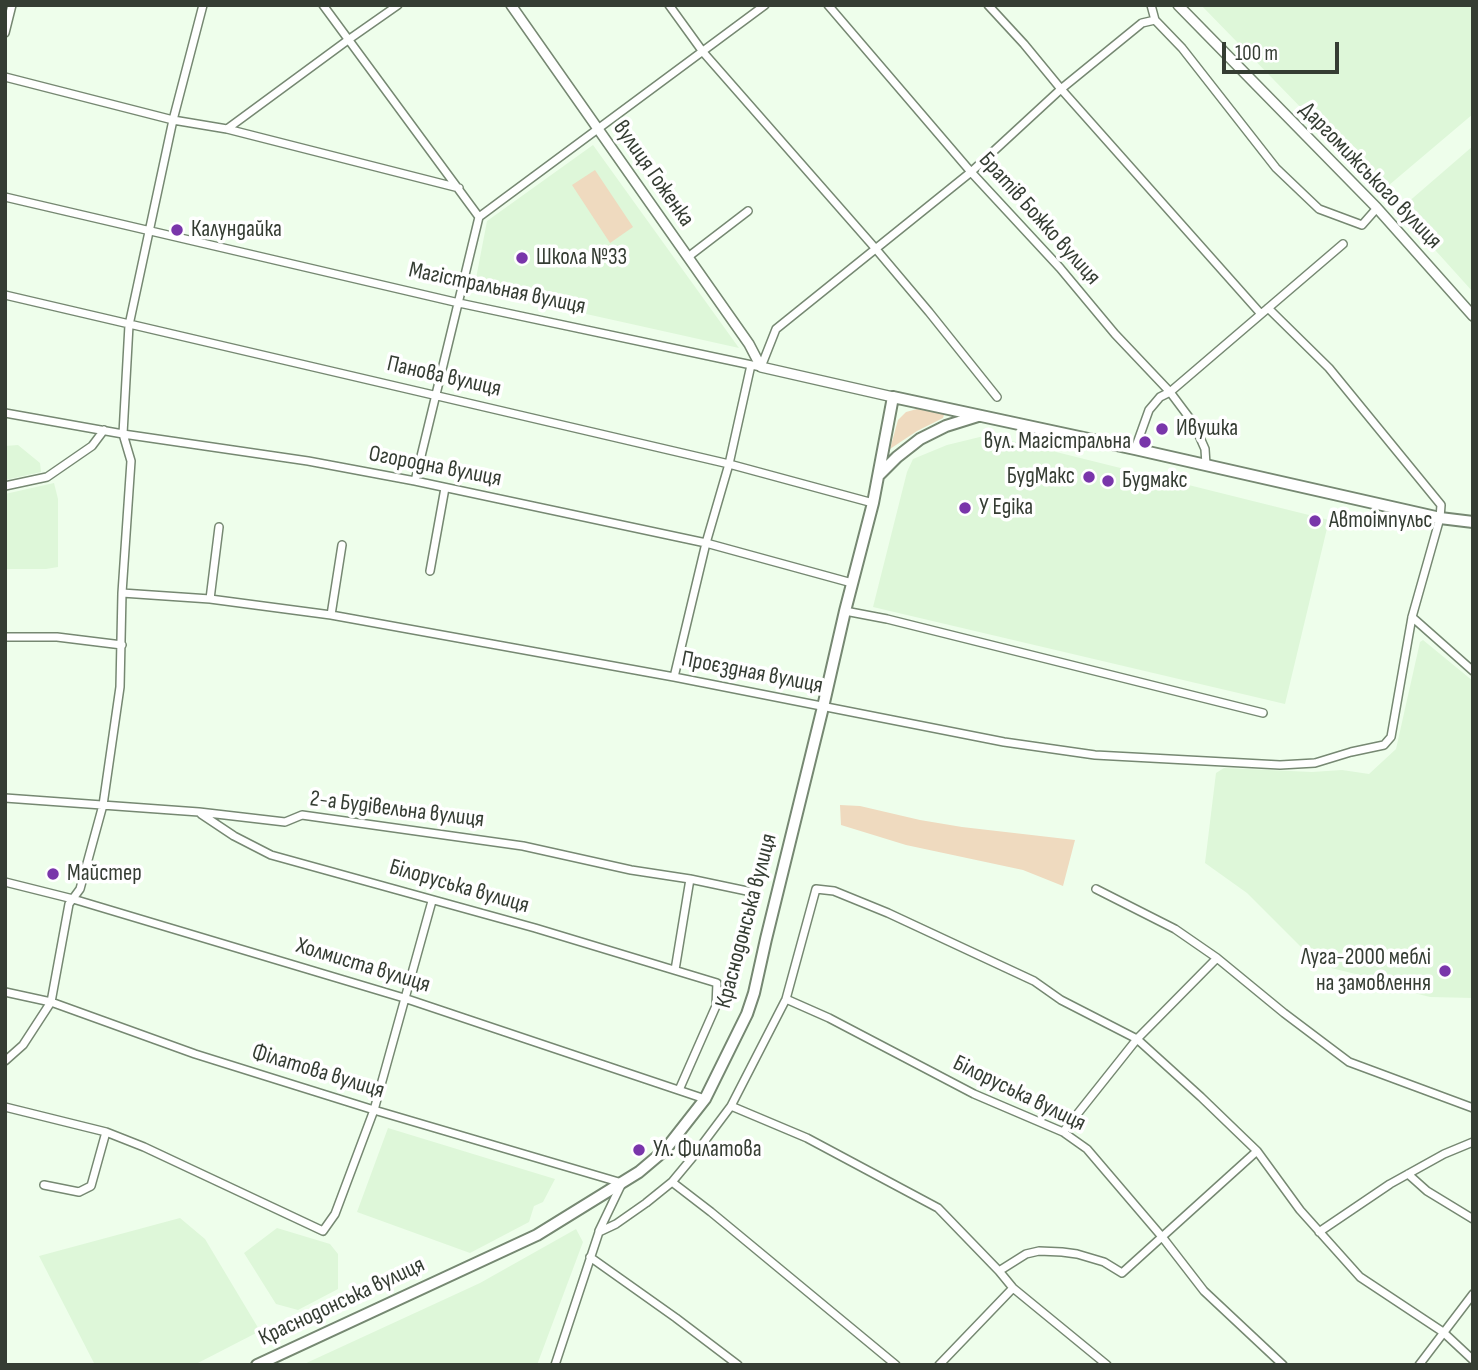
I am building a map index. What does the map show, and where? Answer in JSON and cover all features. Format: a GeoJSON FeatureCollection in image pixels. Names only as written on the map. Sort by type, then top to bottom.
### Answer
{"type":"FeatureCollection","features":[{"type":"Feature","properties":{"kind":"main road","name":"Магістральная вулиця"},"geometry":{"type":"LineString","coordinates":[[893,397],[1135,449]]}},
{"type":"Feature","properties":{"kind":"main road","name":"Краснодонська вулиця"},"geometry":{"type":"LineString","coordinates":[[257,1365],[537,1235],[639,1172],[665,1150],[705,1099],[747,1014],[754,993],[873,503],[893,397]]}},
{"type":"Feature","properties":{"kind":"main road"},"geometry":{"type":"LineString","coordinates":[[878,476],[920,439],[946,426],[981,415]]}},
{"type":"Feature","properties":{"kind":"main road"},"geometry":{"type":"LineString","coordinates":[[1135,449],[1440,518],[1472,522]]}},
{"type":"Feature","properties":{"kind":"street"},"geometry":{"type":"LineString","coordinates":[[5,33],[12,5]]}},
{"type":"Feature","properties":{"kind":"street"},"geometry":{"type":"LineString","coordinates":[[5,1061],[23,1045],[51,1002],[69,904],[79,889],[103,805],[120,687],[122,593],[131,461],[123,434],[130,325],[173,120],[203,5]]}},
{"type":"Feature","properties":{"kind":"street"},"geometry":{"type":"LineString","coordinates":[[323,5],[479,217]]}},
{"type":"Feature","properties":{"kind":"street"},"geometry":{"type":"LineString","coordinates":[[227,129],[398,5]]}},
{"type":"Feature","properties":{"kind":"street","name":"вулиця Гоженка"},"geometry":{"type":"LineString","coordinates":[[511,5],[749,344],[756,366]]}},
{"type":"Feature","properties":{"kind":"street"},"geometry":{"type":"LineString","coordinates":[[669,5],[703,52],[875,248],[997,397]]}},
{"type":"Feature","properties":{"kind":"street"},"geometry":{"type":"LineString","coordinates":[[415,481],[479,217],[765,5]]}},
{"type":"Feature","properties":{"kind":"street","name":"Братів Божко вулиця"},"geometry":{"type":"LineString","coordinates":[[828,5],[971,172],[1060,268],[1115,334],[1171,392],[1194,424],[1205,449],[1206,465]]}},
{"type":"Feature","properties":{"kind":"street"},"geometry":{"type":"LineString","coordinates":[[988,5],[1264,311],[1329,368],[1441,505],[1440,518],[1412,617],[1473,671]]}},
{"type":"Feature","properties":{"kind":"street"},"geometry":{"type":"LineString","coordinates":[[1151,5],[1155,20],[1182,48],[1276,168],[1320,209],[1362,225],[1377,208]]}},
{"type":"Feature","properties":{"kind":"street","name":"Даргомижського вулиця"},"geometry":{"type":"LineString","coordinates":[[1178,5],[1377,208],[1473,316]]}},
{"type":"Feature","properties":{"kind":"street"},"geometry":{"type":"LineString","coordinates":[[674,677],[705,543],[756,366],[776,329],[971,172],[1061,89],[1142,23],[1155,20]]}},
{"type":"Feature","properties":{"kind":"street"},"geometry":{"type":"LineString","coordinates":[[5,77],[173,120],[227,129],[458,188]]}},
{"type":"Feature","properties":{"kind":"street","name":"Магістральная вулиця"},"geometry":{"type":"LineString","coordinates":[[5,197],[459,303],[893,397]]}},
{"type":"Feature","properties":{"kind":"street"},"geometry":{"type":"LineString","coordinates":[[688,257],[748,211]]}},
{"type":"Feature","properties":{"kind":"street"},"geometry":{"type":"LineString","coordinates":[[1135,449],[1149,410],[1160,397],[1171,392],[1343,244]]}},
{"type":"Feature","properties":{"kind":"street","name":"Панова вулиця"},"geometry":{"type":"LineString","coordinates":[[5,295],[729,464],[873,503]]}},
{"type":"Feature","properties":{"kind":"street","name":"Огородна вулиця"},"geometry":{"type":"LineString","coordinates":[[5,413],[415,481],[705,543],[852,583]]}},
{"type":"Feature","properties":{"kind":"street"},"geometry":{"type":"LineString","coordinates":[[5,486],[47,477],[92,446],[104,430]]}},
{"type":"Feature","properties":{"kind":"street"},"geometry":{"type":"LineString","coordinates":[[430,571],[445,488]]}},
{"type":"Feature","properties":{"kind":"street"},"geometry":{"type":"LineString","coordinates":[[210,599],[219,527]]}},
{"type":"Feature","properties":{"kind":"street"},"geometry":{"type":"LineString","coordinates":[[331,615],[342,545]]}},
{"type":"Feature","properties":{"kind":"street","name":"Проєздная вулиця"},"geometry":{"type":"LineString","coordinates":[[122,593],[210,599],[331,615],[674,677],[1004,742],[1096,755],[1280,765],[1315,763],[1351,751],[1384,745],[1391,737],[1412,617]]}},
{"type":"Feature","properties":{"kind":"street"},"geometry":{"type":"LineString","coordinates":[[845,611],[1263,713]]}},
{"type":"Feature","properties":{"kind":"street"},"geometry":{"type":"LineString","coordinates":[[5,637],[57,636],[122,645]]}},
{"type":"Feature","properties":{"kind":"street","name":"2-а Будівельна вулиця"},"geometry":{"type":"LineString","coordinates":[[5,798],[199,812],[285,822],[302,815],[523,846],[631,870],[747,891]]}},
{"type":"Feature","properties":{"kind":"street","name":"Білоруська вулиця"},"geometry":{"type":"LineString","coordinates":[[199,812],[234,836],[271,855],[535,928],[717,983],[716,1006],[679,1090]]}},
{"type":"Feature","properties":{"kind":"street"},"geometry":{"type":"LineString","coordinates":[[675,970],[690,879]]}},
{"type":"Feature","properties":{"kind":"street","name":"Холмиста вулиця"},"geometry":{"type":"LineString","coordinates":[[5,882],[73,899],[404,998],[705,1099]]}},
{"type":"Feature","properties":{"kind":"street"},"geometry":{"type":"LineString","coordinates":[[598,1232],[636,1210],[672,1182],[731,1106],[786,999],[816,889],[834,891],[1034,981],[1061,1000],[1137,1039],[1256,1151],[1300,1210],[1360,1277],[1443,1332],[1473,1360]]}},
{"type":"Feature","properties":{"kind":"street"},"geometry":{"type":"LineString","coordinates":[[1096,889],[1175,929],[1217,958],[1349,1062],[1473,1108]]}},
{"type":"Feature","properties":{"kind":"street"},"geometry":{"type":"LineString","coordinates":[[5,1107],[106,1132],[144,1147],[323,1231],[335,1214],[374,1110],[432,901]]}},
{"type":"Feature","properties":{"kind":"street"},"geometry":{"type":"LineString","coordinates":[[1063,1132],[1137,1039],[1217,958]]}},
{"type":"Feature","properties":{"kind":"street","name":"Філатова вулиця"},"geometry":{"type":"LineString","coordinates":[[5,992],[51,1002],[195,1054],[622,1183]]}},
{"type":"Feature","properties":{"kind":"street","name":"Білоруська вулиця"},"geometry":{"type":"LineString","coordinates":[[786,999],[829,1018],[974,1094],[1063,1132],[1087,1149],[1163,1237],[1205,1291],[1283,1365]]}},
{"type":"Feature","properties":{"kind":"street"},"geometry":{"type":"LineString","coordinates":[[731,1106],[807,1138],[938,1208],[1013,1288],[1107,1365]]}},
{"type":"Feature","properties":{"kind":"street"},"geometry":{"type":"LineString","coordinates":[[44,1185],[79,1192],[91,1186],[106,1132]]}},
{"type":"Feature","properties":{"kind":"street"},"geometry":{"type":"LineString","coordinates":[[1319,1233],[1390,1184],[1444,1154],[1473,1142]]}},
{"type":"Feature","properties":{"kind":"street"},"geometry":{"type":"LineString","coordinates":[[999,1271],[1026,1254],[1039,1251],[1077,1254],[1104,1262],[1122,1273],[1256,1151]]}},
{"type":"Feature","properties":{"kind":"street"},"geometry":{"type":"LineString","coordinates":[[1408,1174],[1427,1191],[1473,1219]]}},
{"type":"Feature","properties":{"kind":"street"},"geometry":{"type":"LineString","coordinates":[[672,1182],[896,1365]]}},
{"type":"Feature","properties":{"kind":"street"},"geometry":{"type":"LineString","coordinates":[[555,1365],[598,1232],[622,1183]]}},
{"type":"Feature","properties":{"kind":"street"},"geometry":{"type":"LineString","coordinates":[[590,1256],[738,1365]]}},
{"type":"Feature","properties":{"kind":"street"},"geometry":{"type":"LineString","coordinates":[[939,1365],[1013,1288]]}},
{"type":"Feature","properties":{"kind":"street"},"geometry":{"type":"LineString","coordinates":[[1419,1365],[1473,1294]]}},
{"type":"Feature","properties":{"kind":"shaded area"},"geometry":{"type":"Polygon","coordinates":[[[1201,5],[1473,5],[1473,114],[1382,191],[1201,5]]]}},
{"type":"Feature","properties":{"kind":"shaded area"},"geometry":{"type":"Polygon","coordinates":[[[593,145],[739,348],[474,289],[487,221],[593,145]]]}},
{"type":"Feature","properties":{"kind":"shaded area"},"geometry":{"type":"Polygon","coordinates":[[[1473,146],[1473,292],[1399,210],[1473,146]]]}},
{"type":"Feature","properties":{"kind":"shaded area"},"geometry":{"type":"Polygon","coordinates":[[[595,170],[633,227],[610,243],[572,185],[595,170]]]}},
{"type":"Feature","properties":{"kind":"shaded area"},"geometry":{"type":"Polygon","coordinates":[[[917,409],[944,415],[890,449],[898,420],[906,412],[917,409]]]}},
{"type":"Feature","properties":{"kind":"shaded area"},"geometry":{"type":"Polygon","coordinates":[[[988,435],[1329,520],[1285,704],[873,607],[907,472],[913,459],[947,445],[988,435]]]}},
{"type":"Feature","properties":{"kind":"shaded area"},"geometry":{"type":"Polygon","coordinates":[[[18,445],[40,463],[41,472],[5,480],[5,446],[18,445]]]}},
{"type":"Feature","properties":{"kind":"shaded area"},"geometry":{"type":"Polygon","coordinates":[[[54,483],[58,499],[58,567],[5,569],[5,494],[54,483]]]}},
{"type":"Feature","properties":{"kind":"shaded area"},"geometry":{"type":"Polygon","coordinates":[[[1423,640],[1473,681],[1473,998],[1430,997],[1402,990],[1396,984],[1319,965],[1247,893],[1205,863],[1216,773],[1224,768],[1312,772],[1342,770],[1369,774],[1396,749],[1420,642],[1423,640]]]}},
{"type":"Feature","properties":{"kind":"shaded area"},"geometry":{"type":"Polygon","coordinates":[[[840,805],[860,806],[962,827],[1075,840],[1063,886],[1023,870],[906,845],[841,825],[840,805]]]}},
{"type":"Feature","properties":{"kind":"shaded area"},"geometry":{"type":"Polygon","coordinates":[[[388,1128],[555,1179],[543,1202],[534,1206],[529,1222],[470,1253],[357,1212],[388,1128]]]}},
{"type":"Feature","properties":{"kind":"shaded area"},"geometry":{"type":"Polygon","coordinates":[[[180,1218],[205,1239],[260,1331],[194,1365],[95,1365],[39,1256],[180,1218]]]}},
{"type":"Feature","properties":{"kind":"shaded area"},"geometry":{"type":"Polygon","coordinates":[[[277,1228],[330,1244],[338,1254],[338,1289],[298,1310],[276,1304],[244,1253],[277,1228]]]}},
{"type":"Feature","properties":{"kind":"shaded area"},"geometry":{"type":"Polygon","coordinates":[[[576,1229],[583,1242],[537,1365],[302,1365],[480,1283],[576,1229]]]}},
{"type":"Feature","properties":{"kind":"place","name":"Калундайка"},"geometry":{"type":"Point","coordinates":[177,230]}},
{"type":"Feature","properties":{"kind":"place","name":"Школа №33"},"geometry":{"type":"Point","coordinates":[522,258]}},
{"type":"Feature","properties":{"kind":"place","name":"Ивушка"},"geometry":{"type":"Point","coordinates":[1162,429]}},
{"type":"Feature","properties":{"kind":"place","name":"вул. Магістральна"},"geometry":{"type":"Point","coordinates":[1145,442]}},
{"type":"Feature","properties":{"kind":"place","name":"БудМакс"},"geometry":{"type":"Point","coordinates":[1089,477]}},
{"type":"Feature","properties":{"kind":"place","name":"Будмакс"},"geometry":{"type":"Point","coordinates":[1108,481]}},
{"type":"Feature","properties":{"kind":"place","name":"У Едіка"},"geometry":{"type":"Point","coordinates":[965,508]}},
{"type":"Feature","properties":{"kind":"place","name":"Автоімпульс"},"geometry":{"type":"Point","coordinates":[1315,521]}},
{"type":"Feature","properties":{"kind":"place","name":"Майстер"},"geometry":{"type":"Point","coordinates":[53,874]}},
{"type":"Feature","properties":{"kind":"place","name":"Луга-2000 меблі на замовлення"},"geometry":{"type":"Point","coordinates":[1445,971]}},
{"type":"Feature","properties":{"kind":"place","name":"Ул. Филатова"},"geometry":{"type":"Point","coordinates":[639,1150]}}]}
